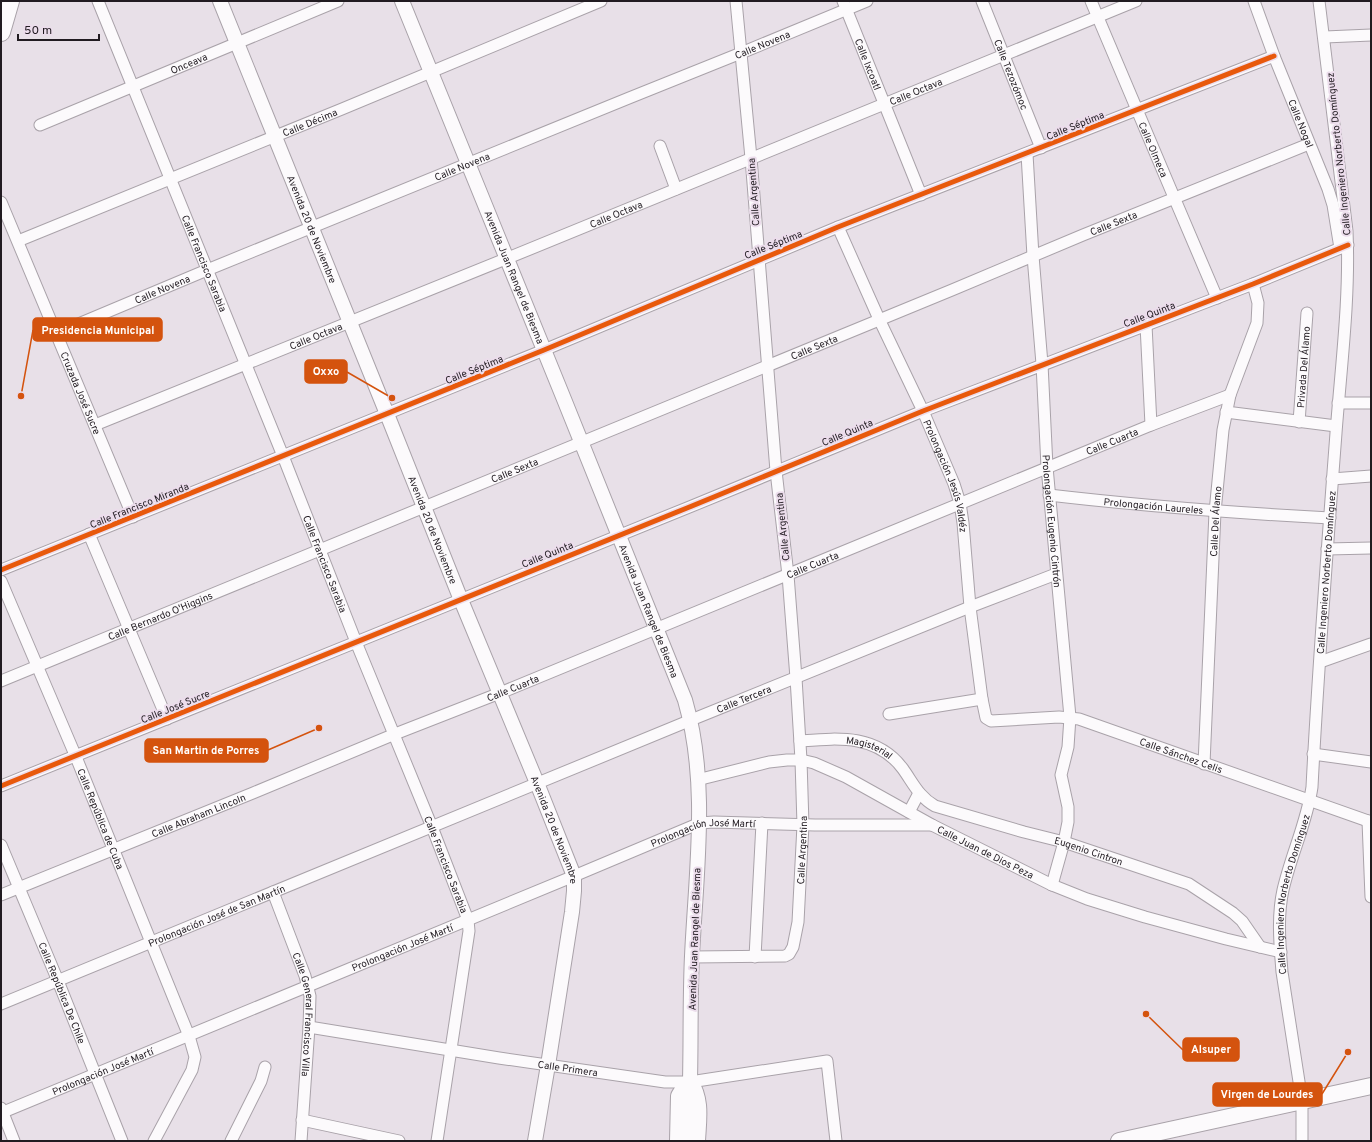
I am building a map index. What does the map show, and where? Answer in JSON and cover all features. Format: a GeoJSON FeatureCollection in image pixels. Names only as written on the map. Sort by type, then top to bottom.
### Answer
{"type":"FeatureCollection","features":[{"type":"Feature","properties":{"kind":"main road"},"geometry":{"type":"LineString","coordinates":[[1,32],[10,1]]}},
{"type":"Feature","properties":{"kind":"main road"},"geometry":{"type":"LineString","coordinates":[[678,1141],[680,1096],[682,1091],[690,1082],[697,1095],[698,1102],[697,1141]]}},
{"type":"Feature","properties":{"kind":"main road"},"geometry":{"type":"LineString","coordinates":[[1125,1140],[1371,1086]]}},
{"type":"Feature","properties":{"kind":"street","name":"Calle Francisco Sarabia"},"geometry":{"type":"LineString","coordinates":[[98,1],[283,456],[356,642],[395,734],[468,920],[469,931],[437,1141]]}},
{"type":"Feature","properties":{"kind":"street","name":"Avenida 20 de Noviembre"},"geometry":{"type":"LineString","coordinates":[[220,1],[350,321],[423,507],[574,876],[572,912],[535,1141]]}},
{"type":"Feature","properties":{"kind":"street","name":"Onceava"},"geometry":{"type":"LineString","coordinates":[[40,125],[236,42],[338,1]]}},
{"type":"Feature","properties":{"kind":"street","name":"Avenida Juan Rangel de Biesma"},"geometry":{"type":"LineString","coordinates":[[402,1],[508,258],[685,700],[691,720],[700,823],[692,957],[690,1082],[687,1141]]}},
{"type":"Feature","properties":{"kind":"street","name":"Calle Décima"},"geometry":{"type":"LineString","coordinates":[[18,241],[432,72],[601,1]]}},
{"type":"Feature","properties":{"kind":"street","name":"Calle Argentina"},"geometry":{"type":"LineString","coordinates":[[692,957],[755,957],[785,956],[789,954],[793,947],[798,922],[803,825],[800,741],[788,575],[776,472],[751,158],[736,1]]}},
{"type":"Feature","properties":{"kind":"street","name":"Calle Novena"},"geometry":{"type":"LineString","coordinates":[[57,333],[207,270],[741,53],[844,5],[867,1]]}},
{"type":"Feature","properties":{"kind":"street","name":"Calle Tezozómoc"},"geometry":{"type":"LineString","coordinates":[[982,1],[1041,148]]}},
{"type":"Feature","properties":{"kind":"street","name":"Calle Olmeca"},"geometry":{"type":"LineString","coordinates":[[1091,1],[1217,298]]}},
{"type":"Feature","properties":{"kind":"street","name":"Calle Octava"},"geometry":{"type":"LineString","coordinates":[[95,425],[1136,1]]}},
{"type":"Feature","properties":{"kind":"street","name":"Calle Nogal"},"geometry":{"type":"LineString","coordinates":[[1254,1],[1274,56],[1330,194],[1336,223],[1344,247]]}},
{"type":"Feature","properties":{"kind":"street","name":"Calle Ingeniero Norberto Domínguez"},"geometry":{"type":"LineString","coordinates":[[1302,1141],[1302,1101],[1282,972],[1280,921],[1283,891],[1310,801],[1332,479],[1346,316],[1344,247],[1325,37],[1319,1]]}},
{"type":"Feature","properties":{"kind":"street","name":"Calle Ixcoatl"},"geometry":{"type":"LineString","coordinates":[[844,5],[921,195]]}},
{"type":"Feature","properties":{"kind":"street"},"geometry":{"type":"LineString","coordinates":[[1325,37],[1371,35]]}},
{"type":"Feature","properties":{"kind":"street","name":"Calle Séptima"},"geometry":{"type":"LineString","coordinates":[[283,456],[544,350],[838,227],[1274,56]]}},
{"type":"Feature","properties":{"kind":"street","name":"Calle Sexta"},"geometry":{"type":"LineString","coordinates":[[319,550],[879,319],[1309,144]]}},
{"type":"Feature","properties":{"kind":"street"},"geometry":{"type":"LineString","coordinates":[[660,146],[676,189]]}},
{"type":"Feature","properties":{"kind":"street","name":"Prolongación Eugenio Cintrón"},"geometry":{"type":"LineString","coordinates":[[1027,154],[1033,256],[1042,364],[1049,496],[1070,718],[1068,747],[1061,775],[1069,815],[1064,842],[1052,885]]}},
{"type":"Feature","properties":{"kind":"street","name":"Cruzada José Sucre"},"geometry":{"type":"LineString","coordinates":[[1,202],[133,517]]}},
{"type":"Feature","properties":{"kind":"street","name":"Prolongación Jesús Valdéz"},"geometry":{"type":"LineString","coordinates":[[838,227],[879,319],[923,411],[951,477],[960,503],[970,607],[982,699],[986,718]]}},
{"type":"Feature","properties":{"kind":"street","name":"Calle Quinta"},"geometry":{"type":"LineString","coordinates":[[356,642],[923,411],[1253,284],[1344,247]]}},
{"type":"Feature","properties":{"kind":"street","name":"Calle Del Álamo"},"geometry":{"type":"LineString","coordinates":[[1204,764],[1215,512],[1223,430],[1230,395],[1257,324],[1258,303],[1253,284]]}},
{"type":"Feature","properties":{"kind":"street","name":"Privada Del Álamo"},"geometry":{"type":"LineString","coordinates":[[1299,422],[1307,313]]}},
{"type":"Feature","properties":{"kind":"street"},"geometry":{"type":"LineString","coordinates":[[1146,325],[1151,425]]}},
{"type":"Feature","properties":{"kind":"street","name":"Calle Cuarta"},"geometry":{"type":"LineString","coordinates":[[395,734],[500,693],[1047,467],[1230,395]]}},
{"type":"Feature","properties":{"kind":"street"},"geometry":{"type":"LineString","coordinates":[[1338,403],[1371,403]]}},
{"type":"Feature","properties":{"kind":"street"},"geometry":{"type":"LineString","coordinates":[[1226,412],[1336,426]]}},
{"type":"Feature","properties":{"kind":"street","name":"Calle Francisco Miranda"},"geometry":{"type":"LineString","coordinates":[[1,570],[283,456]]}},
{"type":"Feature","properties":{"kind":"street"},"geometry":{"type":"LineString","coordinates":[[1332,479],[1371,476]]}},
{"type":"Feature","properties":{"kind":"street","name":"Prolongación Laureles"},"geometry":{"type":"LineString","coordinates":[[1049,496],[1215,512],[1330,518]]}},
{"type":"Feature","properties":{"kind":"street"},"geometry":{"type":"LineString","coordinates":[[89,534],[167,719]]}},
{"type":"Feature","properties":{"kind":"street"},"geometry":{"type":"LineString","coordinates":[[1327,549],[1371,548]]}},
{"type":"Feature","properties":{"kind":"street","name":"Calle Bernardo O'Higgins"},"geometry":{"type":"LineString","coordinates":[[1,681],[319,550]]}},
{"type":"Feature","properties":{"kind":"street","name":"Calle Tercera"},"geometry":{"type":"LineString","coordinates":[[432,827],[691,720],[970,607],[1056,574]]}},
{"type":"Feature","properties":{"kind":"street","name":"Calle República de Cuba"},"geometry":{"type":"LineString","coordinates":[[1,581],[36,667],[76,757],[150,943],[189,1036],[195,1057],[192,1070],[154,1141]]}},
{"type":"Feature","properties":{"kind":"street","name":"Calle José Sucre"},"geometry":{"type":"LineString","coordinates":[[1,786],[76,757],[356,642]]}},
{"type":"Feature","properties":{"kind":"street"},"geometry":{"type":"LineString","coordinates":[[1320,662],[1371,644]]}},
{"type":"Feature","properties":{"kind":"street"},"geometry":{"type":"LineString","coordinates":[[889,714],[982,699]]}},
{"type":"Feature","properties":{"kind":"street","name":"Calle Sánchez Celis"},"geometry":{"type":"LineString","coordinates":[[986,718],[991,721],[1070,718],[1079,719],[1369,821]]}},
{"type":"Feature","properties":{"kind":"street","name":"Calle Abraham Lincoln"},"geometry":{"type":"LineString","coordinates":[[1,895],[395,734]]}},
{"type":"Feature","properties":{"kind":"street","name":"Magisterial"},"geometry":{"type":"LineString","coordinates":[[800,741],[835,738],[856,740],[873,745],[890,754],[901,766],[919,794]]}},
{"type":"Feature","properties":{"kind":"street"},"geometry":{"type":"LineString","coordinates":[[1313,754],[1371,762]]}},
{"type":"Feature","properties":{"kind":"street","name":"Calle Juan de Dios Peza"},"geometry":{"type":"LineString","coordinates":[[697,780],[769,762],[801,760],[826,768],[846,777],[932,826],[1052,885],[1086,899],[1145,917],[1281,952]]}},
{"type":"Feature","properties":{"kind":"street"},"geometry":{"type":"LineString","coordinates":[[909,812],[919,794]]}},
{"type":"Feature","properties":{"kind":"street","name":"Eugenio Cintron"},"geometry":{"type":"LineString","coordinates":[[919,794],[935,806],[1064,842],[1189,884],[1233,913],[1242,921],[1260,947]]}},
{"type":"Feature","properties":{"kind":"street"},"geometry":{"type":"LineString","coordinates":[[1369,821],[1371,897]]}},
{"type":"Feature","properties":{"kind":"street","name":"Prolongación José Martí"},"geometry":{"type":"LineString","coordinates":[[2,1111],[189,1036],[700,823],[932,826]]}},
{"type":"Feature","properties":{"kind":"street"},"geometry":{"type":"LineString","coordinates":[[755,957],[762,823]]}},
{"type":"Feature","properties":{"kind":"street","name":"Prolongación José de San Martín"},"geometry":{"type":"LineString","coordinates":[[1,1004],[58,982],[432,827]]}},
{"type":"Feature","properties":{"kind":"street","name":"Calle República De Chile"},"geometry":{"type":"LineString","coordinates":[[1,845],[96,1074],[122,1141]]}},
{"type":"Feature","properties":{"kind":"street","name":"Calle General Francisco Villa"},"geometry":{"type":"LineString","coordinates":[[273,892],[308,986],[310,996],[302,1141]]}},
{"type":"Feature","properties":{"kind":"street","name":"Calle Primera"},"geometry":{"type":"LineString","coordinates":[[309,1027],[665,1082],[690,1082],[828,1061],[836,1141]]}},
{"type":"Feature","properties":{"kind":"street"},"geometry":{"type":"LineString","coordinates":[[231,1141],[261,1081],[265,1067]]}},
{"type":"Feature","properties":{"kind":"street"},"geometry":{"type":"LineString","coordinates":[[2,1111],[14,1141]]}},
{"type":"Feature","properties":{"kind":"street"},"geometry":{"type":"LineString","coordinates":[[302,1120],[399,1141]]}},
{"type":"Feature","properties":{"kind":"cycle path"},"geometry":{"type":"LineString","coordinates":[[1,570],[544,350],[838,227],[1274,56]]}},
{"type":"Feature","properties":{"kind":"cycle path"},"geometry":{"type":"LineString","coordinates":[[1,786],[923,411],[1253,284],[1348,245]]}},
{"type":"Feature","properties":{"kind":"place","name":"Presidencia Municipal"},"geometry":{"type":"Point","coordinates":[21,396]}},
{"type":"Feature","properties":{"kind":"place","name":"Oxxo"},"geometry":{"type":"Point","coordinates":[392,398]}},
{"type":"Feature","properties":{"kind":"place","name":"San Martin de Porres"},"geometry":{"type":"Point","coordinates":[319,728]}},
{"type":"Feature","properties":{"kind":"place","name":"Alsuper"},"geometry":{"type":"Point","coordinates":[1146,1014]}},
{"type":"Feature","properties":{"kind":"place","name":"Virgen de Lourdes"},"geometry":{"type":"Point","coordinates":[1348,1052]}}]}
